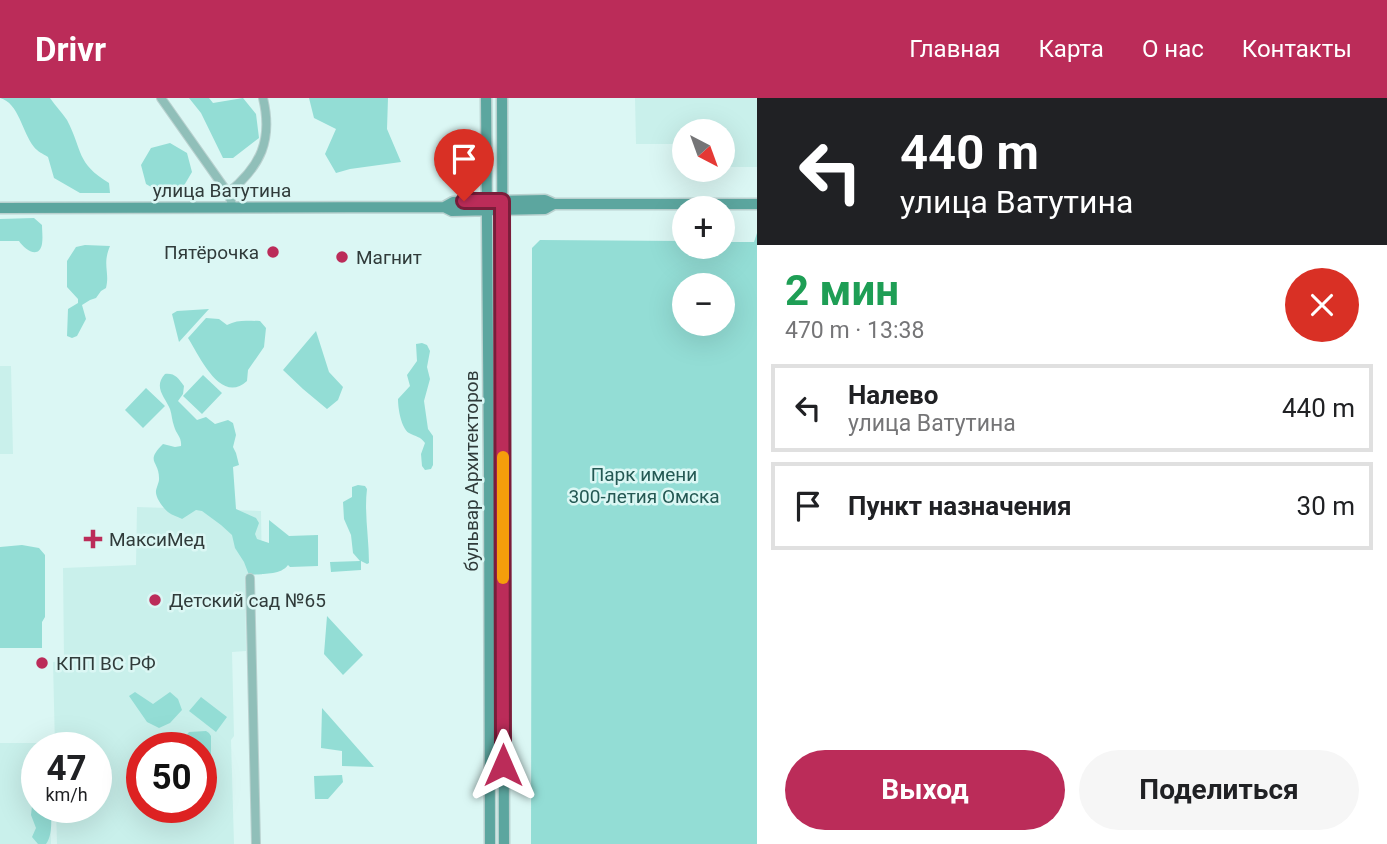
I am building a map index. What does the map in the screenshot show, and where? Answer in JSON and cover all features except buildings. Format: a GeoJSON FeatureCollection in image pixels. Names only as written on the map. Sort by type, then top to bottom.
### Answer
{"type":"FeatureCollection","features":[{"type":"Feature","properties":{"kind":"main road","name":"бульвар Архитекторов"},"geometry":{"type":"LineString","coordinates":[[486,98],[490,844]]}},
{"type":"Feature","properties":{"kind":"main road","name":"бульвар Архитекторов"},"geometry":{"type":"LineString","coordinates":[[502,98],[504,844]]}},
{"type":"Feature","properties":{"kind":"main road","name":"улица Ватутина"},"geometry":{"type":"LineString","coordinates":[[0,208],[444,206],[453,201],[486,206],[545,200],[554,204],[757,204]]}},
{"type":"Feature","properties":{"kind":"street"},"geometry":{"type":"LineString","coordinates":[[161,98],[228,192],[233,207]]}},
{"type":"Feature","properties":{"kind":"street"},"geometry":{"type":"LineString","coordinates":[[228,192],[244,179],[257,161],[266,140],[268,127],[263,98]]}},
{"type":"Feature","properties":{"kind":"street"},"geometry":{"type":"LineString","coordinates":[[250,578],[256,844]]}},
{"type":"Feature","properties":{"kind":"shaded area"},"geometry":{"type":"Polygon","coordinates":[[[635,98],[757,98],[757,167],[735,167],[735,119],[672,119],[672,144],[636,144],[635,98]]]}},
{"type":"Feature","properties":{"kind":"shaded area"},"geometry":{"type":"Polygon","coordinates":[[[0,366],[11,366],[13,454],[0,454],[0,366]]]}},
{"type":"Feature","properties":{"kind":"shaded area"},"geometry":{"type":"Polygon","coordinates":[[[137,507],[261,511],[262,575],[245,575],[246,651],[232,652],[234,844],[57,844],[56,823],[112,823],[112,732],[55,732],[53,662],[64,661],[63,568],[136,565],[137,507]]]}},
{"type":"Feature","properties":{"kind":"shaded area"},"geometry":{"type":"Polygon","coordinates":[[[0,743],[21,743],[21,823],[50,823],[51,844],[0,844],[0,743]]]}},
{"type":"Feature","properties":{"kind":"green space"},"geometry":{"type":"Polygon","coordinates":[[[0,98],[50,98],[67,120],[85,162],[109,183],[110,193],[80,193],[54,178],[48,157],[34,147],[12,106],[0,98]]]}},
{"type":"Feature","properties":{"kind":"green space"},"geometry":{"type":"Polygon","coordinates":[[[189,98],[209,98],[213,103],[243,98],[256,114],[259,138],[233,158],[223,158],[201,113],[189,98]]]}},
{"type":"Feature","properties":{"kind":"green space"},"geometry":{"type":"Polygon","coordinates":[[[309,98],[388,98],[387,129],[401,162],[336,173],[325,154],[336,129],[314,118],[309,98]]]}},
{"type":"Feature","properties":{"kind":"green space"},"geometry":{"type":"Polygon","coordinates":[[[170,143],[187,153],[192,172],[182,189],[163,194],[146,184],[141,165],[151,148],[170,143]]]}},
{"type":"Feature","properties":{"kind":"green space"},"geometry":{"type":"Polygon","coordinates":[[[34,218],[42,225],[42,244],[38,251],[28,250],[19,241],[0,241],[0,219],[34,218]]]}},
{"type":"Feature","properties":{"kind":"green space","name":"Парк имени 300-летия Омска"},"geometry":{"type":"Polygon","coordinates":[[[757,233],[757,844],[531,844],[532,248],[540,240],[672,241],[672,259],[735,259],[735,242],[754,242],[757,233]]]}},
{"type":"Feature","properties":{"kind":"green space"},"geometry":{"type":"Polygon","coordinates":[[[110,246],[107,282],[106,288],[96,298],[82,305],[86,319],[77,336],[72,338],[67,336],[68,309],[78,303],[78,299],[67,287],[67,261],[76,247],[110,246]]]}},
{"type":"Feature","properties":{"kind":"green space"},"geometry":{"type":"Polygon","coordinates":[[[209,309],[179,342],[172,314],[177,311],[209,309]]]}},
{"type":"Feature","properties":{"kind":"green space"},"geometry":{"type":"Polygon","coordinates":[[[206,318],[219,319],[227,325],[239,321],[260,321],[266,328],[264,347],[248,370],[247,381],[237,387],[228,387],[212,376],[188,338],[206,318]]]}},
{"type":"Feature","properties":{"kind":"green space"},"geometry":{"type":"Polygon","coordinates":[[[316,331],[329,372],[343,387],[338,400],[327,409],[283,370],[316,331]]]}},
{"type":"Feature","properties":{"kind":"green space"},"geometry":{"type":"Polygon","coordinates":[[[416,344],[427,345],[430,351],[427,367],[430,379],[424,401],[428,429],[433,436],[433,465],[431,469],[425,470],[421,454],[425,443],[404,427],[398,399],[410,386],[407,375],[417,361],[416,344]]]}},
{"type":"Feature","properties":{"kind":"green space"},"geometry":{"type":"Polygon","coordinates":[[[165,374],[174,375],[184,386],[178,401],[197,420],[206,417],[215,424],[228,420],[233,423],[236,435],[233,447],[239,465],[233,467],[236,509],[256,518],[259,523],[255,534],[257,539],[269,543],[269,520],[289,536],[318,535],[318,566],[288,565],[276,572],[249,575],[235,548],[232,535],[221,525],[202,511],[196,510],[182,519],[163,507],[156,494],[159,473],[154,455],[163,444],[181,446],[170,409],[160,388],[165,374]]]}},
{"type":"Feature","properties":{"kind":"green space"},"geometry":{"type":"Polygon","coordinates":[[[203,375],[222,393],[202,414],[183,396],[203,375]]]}},
{"type":"Feature","properties":{"kind":"green space"},"geometry":{"type":"Polygon","coordinates":[[[146,388],[165,406],[143,428],[125,410],[146,388]]]}},
{"type":"Feature","properties":{"kind":"green space"},"geometry":{"type":"Polygon","coordinates":[[[358,485],[367,489],[369,563],[361,561],[361,570],[331,572],[330,562],[360,561],[353,553],[351,535],[344,519],[343,502],[352,497],[352,487],[358,485]]]}},
{"type":"Feature","properties":{"kind":"green space"},"geometry":{"type":"Polygon","coordinates":[[[22,545],[39,548],[45,555],[42,648],[0,648],[0,547],[22,545]]]}},
{"type":"Feature","properties":{"kind":"green space"},"geometry":{"type":"Polygon","coordinates":[[[327,616],[363,655],[343,675],[324,654],[327,616]]]}},
{"type":"Feature","properties":{"kind":"green space"},"geometry":{"type":"Polygon","coordinates":[[[135,692],[153,704],[170,692],[178,699],[182,710],[170,723],[159,728],[147,722],[129,696],[135,692]]]}},
{"type":"Feature","properties":{"kind":"green space"},"geometry":{"type":"Polygon","coordinates":[[[201,697],[227,717],[216,732],[189,711],[201,697]]]}},
{"type":"Feature","properties":{"kind":"green space"},"geometry":{"type":"Polygon","coordinates":[[[322,708],[374,767],[342,766],[342,751],[321,748],[322,708]]]}},
{"type":"Feature","properties":{"kind":"green space"},"geometry":{"type":"Polygon","coordinates":[[[342,775],[343,782],[328,799],[315,799],[314,776],[342,775]]]}},
{"type":"Feature","properties":{"kind":"green space"},"geometry":{"type":"Polygon","coordinates":[[[34,823],[51,823],[46,844],[38,844],[32,837],[36,828],[34,823]]]}},
{"type":"Feature","properties":{"kind":"slow traffic"},"geometry":{"type":"LineString","coordinates":[[503,457],[503,578]]}},
{"type":"Feature","properties":{"kind":"place","name":"Пятёрочка"},"geometry":{"type":"Point","coordinates":[273,252]}},
{"type":"Feature","properties":{"kind":"place","name":"Магнит"},"geometry":{"type":"Point","coordinates":[342,257]}},
{"type":"Feature","properties":{"kind":"place","name":"МаксиМед"},"geometry":{"type":"Point","coordinates":[93,539]}},
{"type":"Feature","properties":{"kind":"place","name":"Детский сад №65"},"geometry":{"type":"Point","coordinates":[155,600]}},
{"type":"Feature","properties":{"kind":"place","name":"КПП ВС РФ"},"geometry":{"type":"Point","coordinates":[42,663]}},
{"type":"Feature","properties":{"kind":"route"},"geometry":{"type":"LineString","coordinates":[[464,201],[502,201],[503,765]]}}]}
